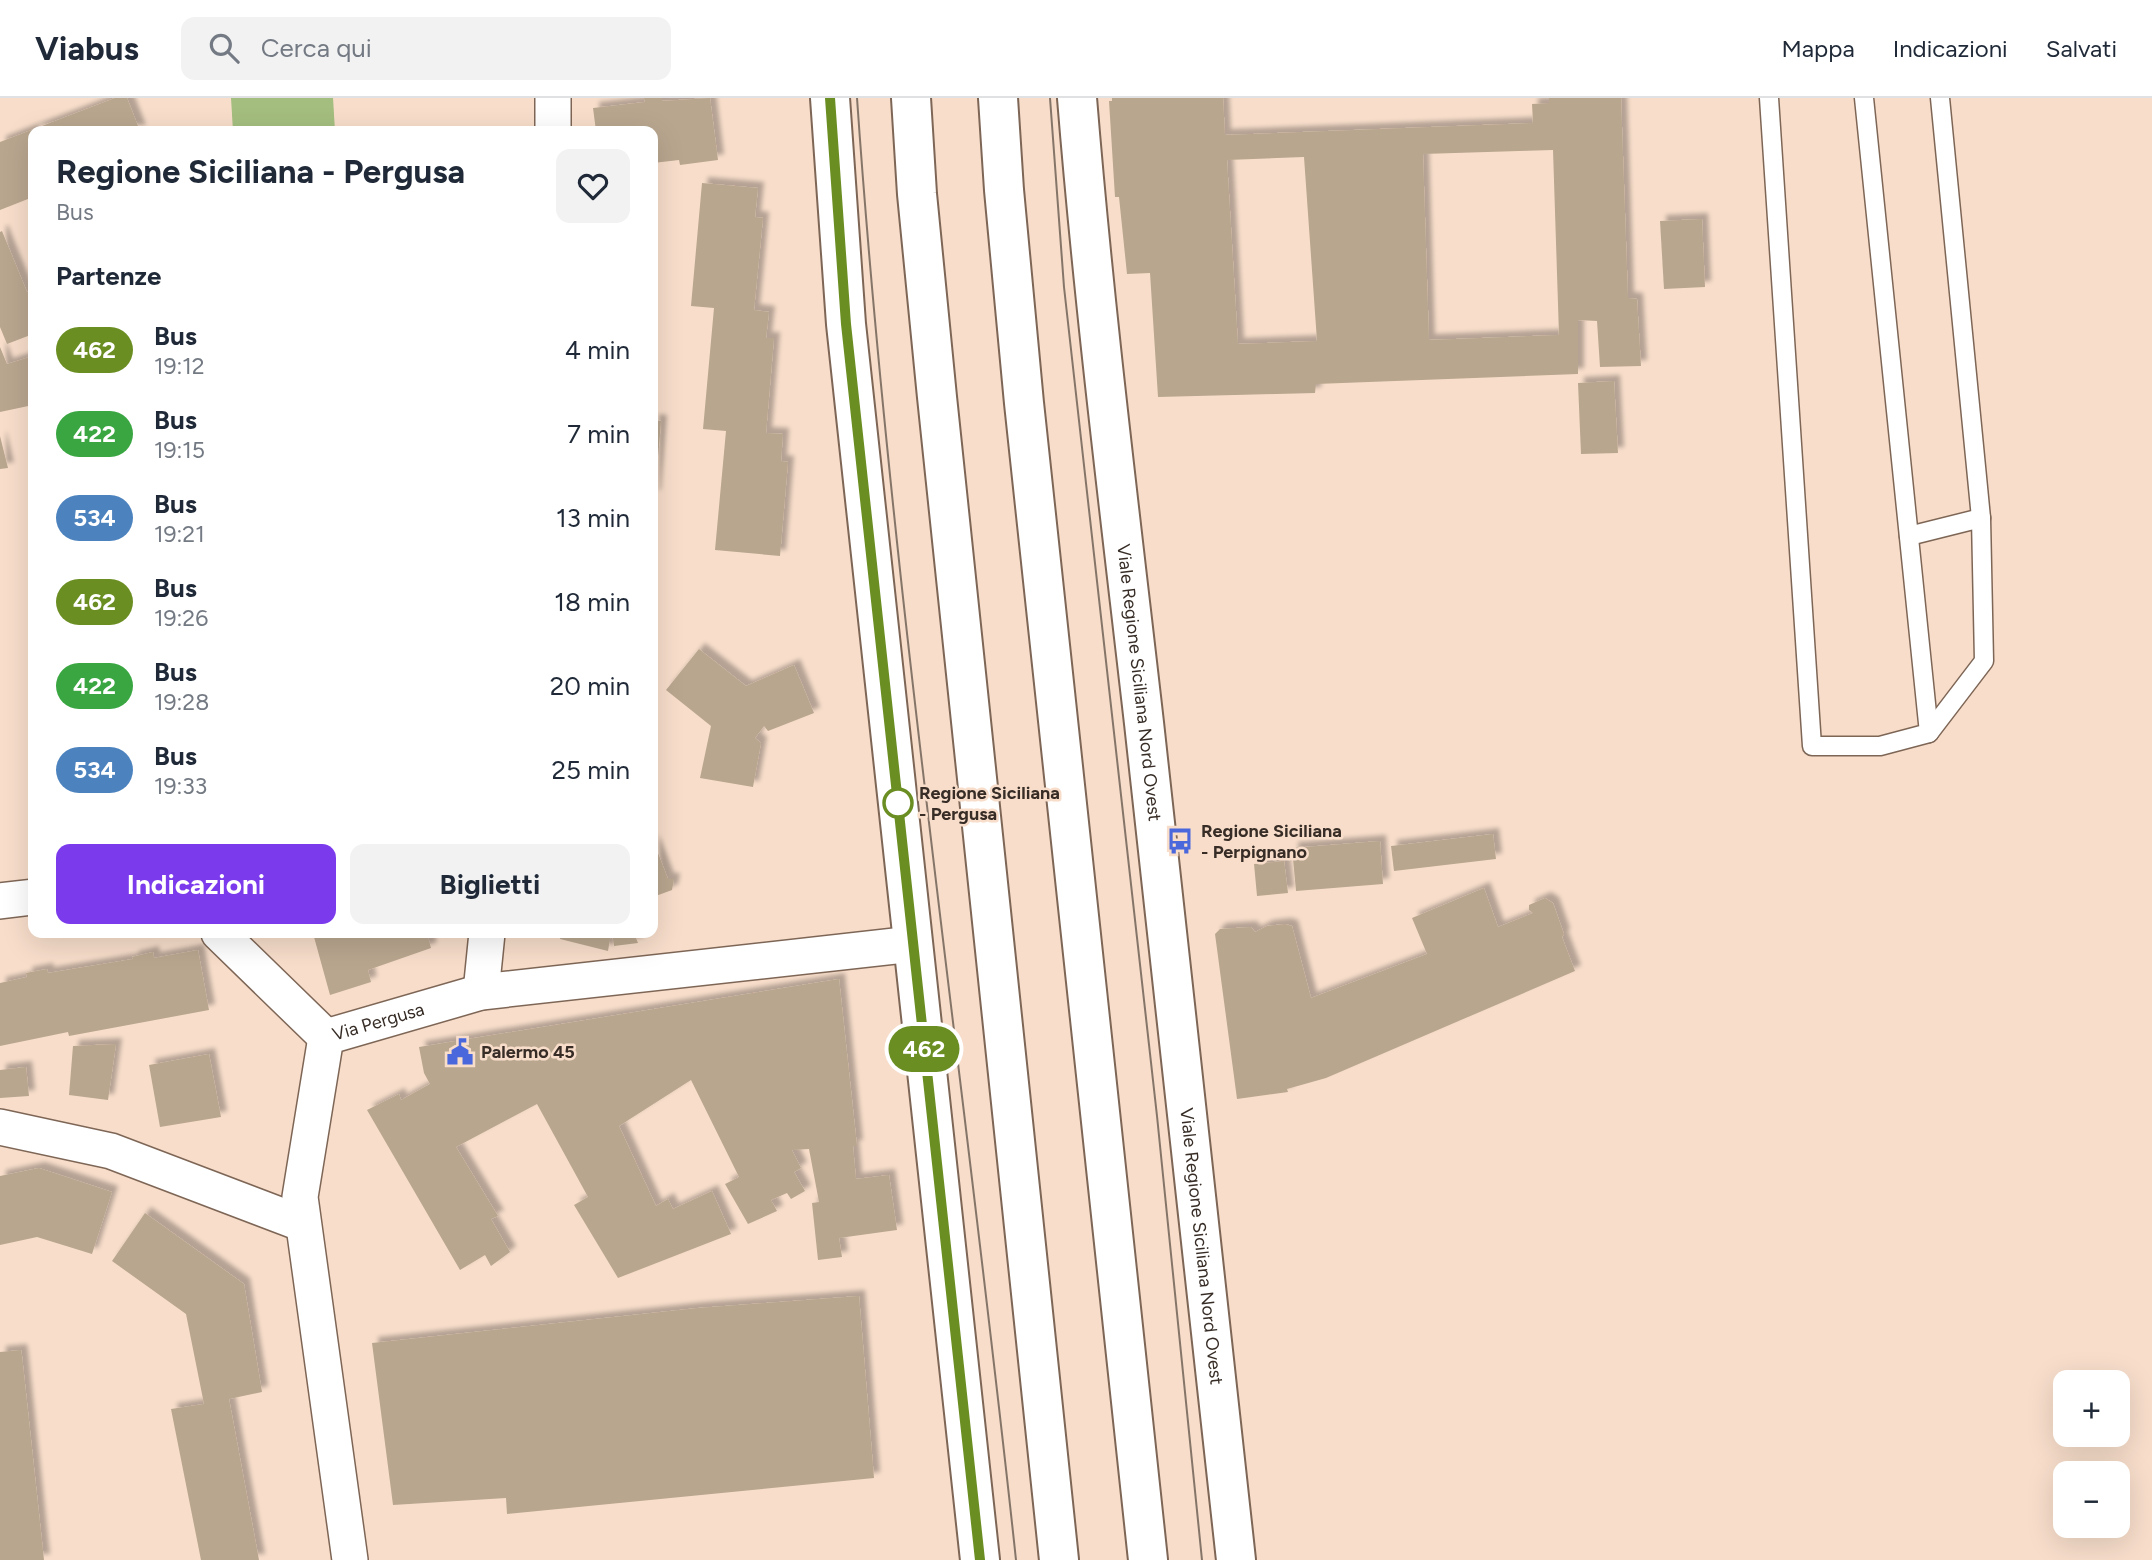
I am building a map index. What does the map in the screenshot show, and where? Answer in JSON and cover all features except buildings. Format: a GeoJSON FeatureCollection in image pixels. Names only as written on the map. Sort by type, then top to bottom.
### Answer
{"type":"FeatureCollection","features":[{"type":"Feature","properties":{"kind":"street"},"geometry":{"type":"LineString","coordinates":[[552,98],[553,126]]}},
{"type":"Feature","properties":{"kind":"street"},"geometry":{"type":"LineString","coordinates":[[830,98],[846,324],[980,1560]]}},
{"type":"Feature","properties":{"kind":"street"},"geometry":{"type":"LineString","coordinates":[[911,98],[935,384],[1059,1560]]}},
{"type":"Feature","properties":{"kind":"street"},"geometry":{"type":"LineString","coordinates":[[998,98],[1026,417],[1148,1560]]}},
{"type":"Feature","properties":{"kind":"street","name":"Viale Regione Siciliana Nord Ovest"},"geometry":{"type":"LineString","coordinates":[[1077,98],[1089,245],[1236,1560]]}},
{"type":"Feature","properties":{"kind":"street"},"geometry":{"type":"LineString","coordinates":[[0,901],[28,898]]}},
{"type":"Feature","properties":{"kind":"street"},"geometry":{"type":"LineString","coordinates":[[224,938],[326,1037]]}},
{"type":"Feature","properties":{"kind":"street"},"geometry":{"type":"LineString","coordinates":[[481,992],[486,938]]}},
{"type":"Feature","properties":{"kind":"street","name":"Via Pergusa"},"geometry":{"type":"LineString","coordinates":[[350,1560],[300,1197],[326,1037],[481,992],[913,944]]}},
{"type":"Feature","properties":{"kind":"street"},"geometry":{"type":"LineString","coordinates":[[0,1128],[111,1151],[303,1224]]}},
{"type":"Feature","properties":{"kind":"lane"},"geometry":{"type":"LineString","coordinates":[[1769,98],[1812,746],[1880,746],[1929,733],[1984,661],[1981,518],[1940,98]]}},
{"type":"Feature","properties":{"kind":"lane"},"geometry":{"type":"LineString","coordinates":[[1864,98],[1929,733]]}},
{"type":"Feature","properties":{"kind":"lane"},"geometry":{"type":"LineString","coordinates":[[1909,536],[1981,518]]}},
{"type":"Feature","properties":{"kind":"green space"},"geometry":{"type":"Polygon","coordinates":[[[231,98],[333,98],[335,126],[233,126],[231,98]]]}},
{"type":"Feature","properties":{"kind":"tram line"},"geometry":{"type":"LineString","coordinates":[[857,98],[889,464],[1016,1560]]}},
{"type":"Feature","properties":{"kind":"tram line"},"geometry":{"type":"LineString","coordinates":[[1050,98],[1064,287],[1157,1116],[1202,1560]]}},
{"type":"Feature","properties":{"kind":"bus line","name":"462"},"geometry":{"type":"LineString","coordinates":[[830,98],[846,324],[980,1560]]}},
{"type":"Feature","properties":{"kind":"place","name":"Regione Siciliana - Pergusa"},"geometry":{"type":"Point","coordinates":[898,803]}},
{"type":"Feature","properties":{"kind":"place","name":"Regione Siciliana - Perpignano"},"geometry":{"type":"Point","coordinates":[1180,841]}},
{"type":"Feature","properties":{"kind":"place","name":"Palermo 45"},"geometry":{"type":"Point","coordinates":[460,1052]}}]}
